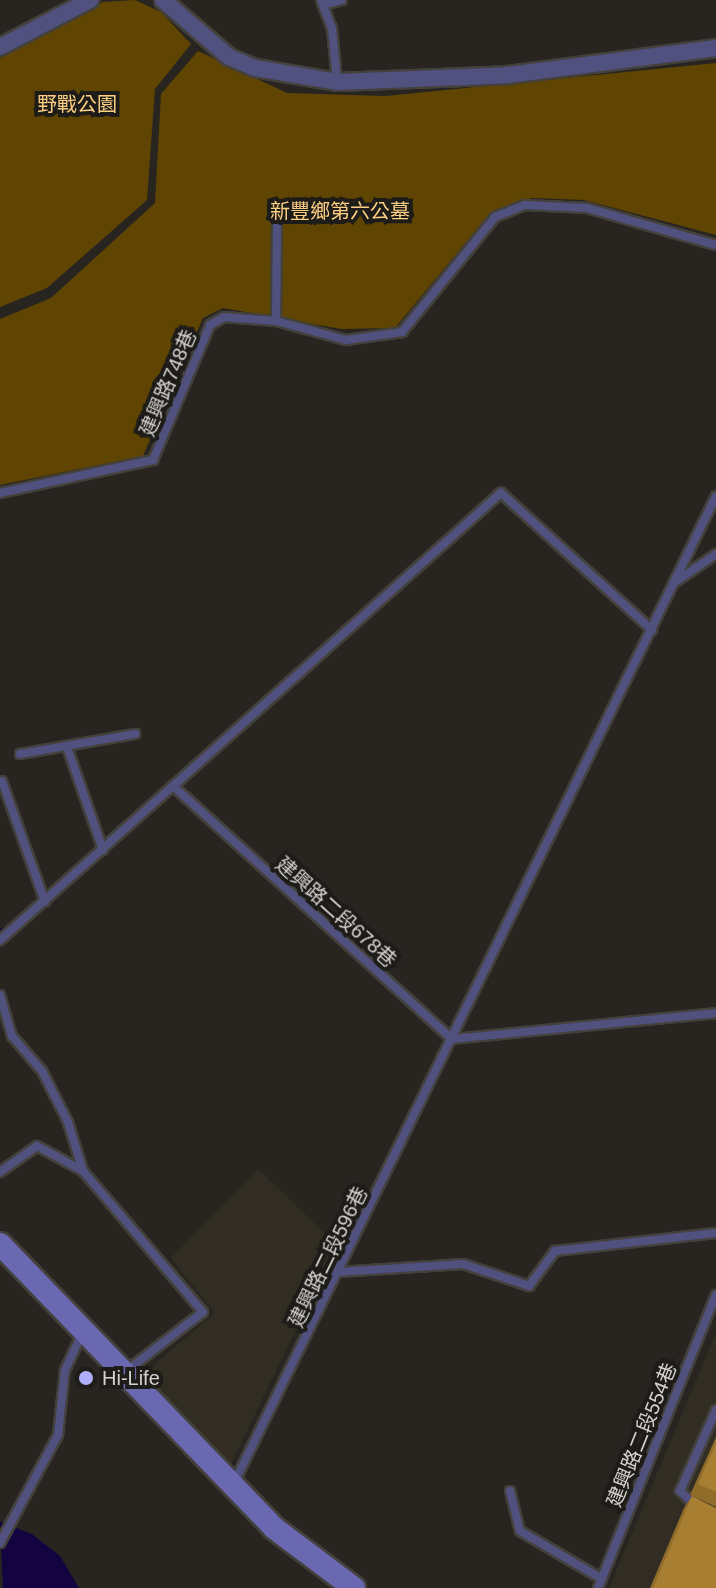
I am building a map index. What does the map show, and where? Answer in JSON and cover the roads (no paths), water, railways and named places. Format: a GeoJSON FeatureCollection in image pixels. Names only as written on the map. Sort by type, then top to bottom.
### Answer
{"type":"FeatureCollection","features":[{"type":"Feature","properties":{"kind":"street"},"geometry":{"type":"LineString","coordinates":[[0,47],[90,0]]}},
{"type":"Feature","properties":{"kind":"street"},"geometry":{"type":"LineString","coordinates":[[163,0],[229,57],[255,68],[337,82],[508,75],[716,48]]}},
{"type":"Feature","properties":{"kind":"street"},"geometry":{"type":"LineString","coordinates":[[0,1244],[82,1334],[232,1488],[274,1528],[348,1586]]}},
{"type":"Feature","properties":{"kind":"lane"},"geometry":{"type":"LineString","coordinates":[[337,82],[323,2],[342,0]]}},
{"type":"Feature","properties":{"kind":"lane"},"geometry":{"type":"LineString","coordinates":[[277,226],[276,321],[346,340],[402,332],[495,217],[525,205],[587,208],[716,245]]}},
{"type":"Feature","properties":{"kind":"lane","name":"建興路748巷"},"geometry":{"type":"LineString","coordinates":[[0,493],[153,460],[210,325],[224,317],[276,321]]}},
{"type":"Feature","properties":{"kind":"lane"},"geometry":{"type":"LineString","coordinates":[[0,940],[501,493],[652,630]]}},
{"type":"Feature","properties":{"kind":"lane","name":"建興路二段596巷"},"geometry":{"type":"LineString","coordinates":[[232,1488],[716,496]]}},
{"type":"Feature","properties":{"kind":"lane"},"geometry":{"type":"LineString","coordinates":[[673,583],[716,554]]}},
{"type":"Feature","properties":{"kind":"lane"},"geometry":{"type":"LineString","coordinates":[[20,754],[135,734]]}},
{"type":"Feature","properties":{"kind":"lane"},"geometry":{"type":"LineString","coordinates":[[67,747],[103,850]]}},
{"type":"Feature","properties":{"kind":"lane"},"geometry":{"type":"LineString","coordinates":[[2,781],[45,902]]}},
{"type":"Feature","properties":{"kind":"lane","name":"建興路二段678巷"},"geometry":{"type":"LineString","coordinates":[[173,786],[452,1039]]}},
{"type":"Feature","properties":{"kind":"lane"},"geometry":{"type":"LineString","coordinates":[[0,995],[12,1036],[42,1071],[68,1122],[83,1171]]}},
{"type":"Feature","properties":{"kind":"lane"},"geometry":{"type":"LineString","coordinates":[[452,1039],[716,1013]]}},
{"type":"Feature","properties":{"kind":"lane"},"geometry":{"type":"LineString","coordinates":[[0,1172],[37,1146],[83,1171],[203,1312],[122,1375]]}},
{"type":"Feature","properties":{"kind":"lane"},"geometry":{"type":"LineString","coordinates":[[338,1272],[463,1264],[529,1286],[555,1251],[716,1233]]}},
{"type":"Feature","properties":{"kind":"lane","name":"建興路二段554巷"},"geometry":{"type":"LineString","coordinates":[[600,1583],[716,1295]]}},
{"type":"Feature","properties":{"kind":"lane"},"geometry":{"type":"LineString","coordinates":[[0,1543],[58,1435],[65,1370],[82,1334]]}},
{"type":"Feature","properties":{"kind":"lane"},"geometry":{"type":"LineString","coordinates":[[705,1510],[684,1500],[680,1491],[716,1410]]}},
{"type":"Feature","properties":{"kind":"lane"},"geometry":{"type":"LineString","coordinates":[[510,1491],[520,1531],[600,1583]]}},
{"type":"Feature","properties":{"kind":"waterway"},"geometry":{"type":"LineString","coordinates":[[0,931],[4,929]]}},
{"type":"Feature","properties":{"kind":"place","name":"Hi-Life"},"geometry":{"type":"Point","coordinates":[86,1378]}},
{"type":"Feature","properties":{"kind":"park label","name":"野戰公園"},"geometry":{"type":"Point","coordinates":[77,104]}},
{"type":"Feature","properties":{"kind":"park label","name":"新豐鄉第六公墓"},"geometry":{"type":"Point","coordinates":[340,211]}}]}
